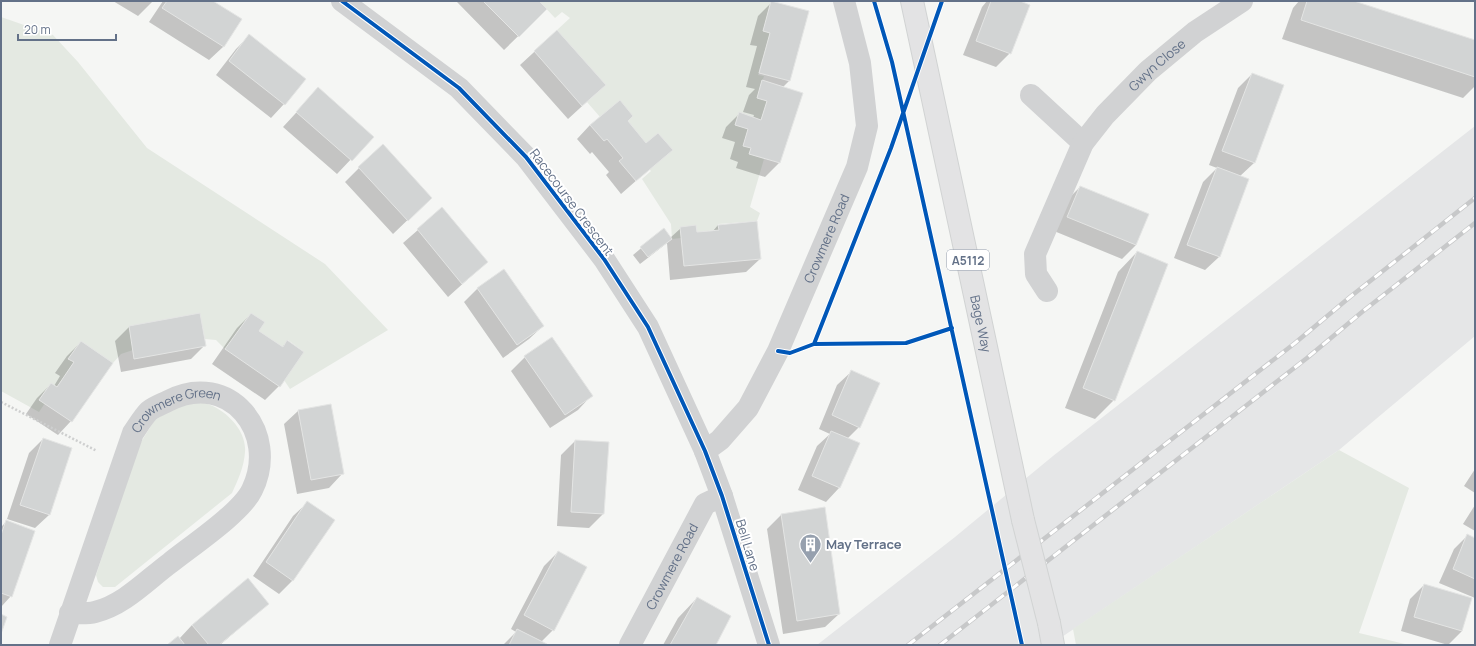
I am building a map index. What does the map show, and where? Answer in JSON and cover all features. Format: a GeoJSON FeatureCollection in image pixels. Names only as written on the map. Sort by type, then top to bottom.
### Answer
{"type":"FeatureCollection","features":[{"type":"Feature","properties":{"kind":"main road","name":"Bage Way"},"geometry":{"type":"LineString","coordinates":[[912,1],[1023,520],[1049,623],[1053,645]]}},
{"type":"Feature","properties":{"kind":"street","name":"Racecourse Crescent"},"geometry":{"type":"LineString","coordinates":[[342,1],[459,88],[526,157],[604,259],[648,327],[705,451]]}},
{"type":"Feature","properties":{"kind":"street","name":"Crowmere Road"},"geometry":{"type":"LineString","coordinates":[[705,451],[720,440],[748,408],[775,358],[857,167],[867,126],[860,63],[844,1]]}},
{"type":"Feature","properties":{"kind":"street","name":"Gwyn Close"},"geometry":{"type":"LineString","coordinates":[[1047,291],[1036,274],[1035,254],[1083,143],[1105,115],[1148,71],[1196,32],[1242,1]]}},
{"type":"Feature","properties":{"kind":"street"},"geometry":{"type":"LineString","coordinates":[[1031,95],[1083,143]]}},
{"type":"Feature","properties":{"kind":"street","name":"Crowmere Green"},"geometry":{"type":"LineString","coordinates":[[60,645],[70,613],[133,433],[150,411],[177,396],[204,391],[226,397],[249,418],[260,444],[260,464],[252,491],[233,513],[119,602],[94,612],[70,613]]}},
{"type":"Feature","properties":{"kind":"street","name":"Bell Lane"},"geometry":{"type":"LineString","coordinates":[[705,451],[722,496],[769,645]]}},
{"type":"Feature","properties":{"kind":"street","name":"Crowmere Road"},"geometry":{"type":"LineString","coordinates":[[630,645],[705,504],[722,496]]}},
{"type":"Feature","properties":{"kind":"path"},"geometry":{"type":"LineString","coordinates":[[1,402],[122,464]]}},
{"type":"Feature","properties":{"kind":"shaded area"},"geometry":{"type":"Polygon","coordinates":[[[539,1],[771,1],[763,31],[770,33],[758,75],[764,76],[757,98],[767,101],[761,120],[739,113],[748,129],[743,145],[751,148],[749,154],[764,159],[750,207],[760,213],[757,221],[718,224],[719,230],[697,232],[696,225],[681,227],[681,238],[672,239],[671,224],[642,179],[651,171],[649,169],[673,150],[658,133],[646,143],[628,121],[620,100],[600,117],[587,102],[606,85],[557,30],[570,18],[562,12],[555,18],[539,1]]]}},
{"type":"Feature","properties":{"kind":"shaded area"},"geometry":{"type":"Polygon","coordinates":[[[1,17],[53,35],[78,62],[147,148],[325,264],[388,330],[290,389],[284,380],[303,351],[288,340],[283,347],[259,331],[265,322],[251,313],[225,349],[216,340],[205,339],[200,313],[129,326],[133,350],[121,354],[113,363],[81,341],[68,359],[74,362],[57,387],[51,383],[39,400],[45,403],[39,412],[1,391],[1,17]]]}},
{"type":"Feature","properties":{"kind":"shaded area"},"geometry":{"type":"Polygon","coordinates":[[[1475,126],[1475,336],[1339,450],[1050,645],[817,645],[955,537],[1053,456],[1475,126]]]}},
{"type":"Feature","properties":{"kind":"shaded area"},"geometry":{"type":"Polygon","coordinates":[[[180,402],[199,402],[213,406],[227,415],[238,428],[245,444],[245,452],[242,468],[232,493],[115,587],[103,587],[98,582],[96,575],[138,447],[154,421],[180,402]]]}},
{"type":"Feature","properties":{"kind":"shaded area"},"geometry":{"type":"Polygon","coordinates":[[[1339,450],[1409,488],[1359,633],[1409,645],[1076,645],[1073,629],[1339,450]]]}},
{"type":"Feature","properties":{"kind":"building"},"geometry":{"type":"Polygon","coordinates":[[[167,1],[213,1],[242,19],[224,47],[162,8],[167,1]]]}},
{"type":"Feature","properties":{"kind":"building"},"geometry":{"type":"Polygon","coordinates":[[[483,1],[539,1],[547,9],[519,37],[483,1]]]}},
{"type":"Feature","properties":{"kind":"building"},"geometry":{"type":"Polygon","coordinates":[[[771,1],[809,11],[790,81],[759,73],[770,33],[763,31],[771,1]]]}},
{"type":"Feature","properties":{"kind":"building"},"geometry":{"type":"Polygon","coordinates":[[[991,1],[1020,1],[1030,5],[1011,54],[976,41],[991,1]]]}},
{"type":"Feature","properties":{"kind":"building"},"geometry":{"type":"Polygon","coordinates":[[[1307,1],[1354,1],[1475,40],[1475,77],[1301,20],[1307,1]]]}},
{"type":"Feature","properties":{"kind":"building"},"geometry":{"type":"Polygon","coordinates":[[[557,30],[606,85],[582,106],[534,51],[557,30]]]}},
{"type":"Feature","properties":{"kind":"building"},"geometry":{"type":"Polygon","coordinates":[[[249,34],[306,79],[285,105],[229,61],[249,34]]]}},
{"type":"Feature","properties":{"kind":"building"},"geometry":{"type":"Polygon","coordinates":[[[1252,73],[1284,85],[1255,163],[1222,151],[1252,73]]]}},
{"type":"Feature","properties":{"kind":"building"},"geometry":{"type":"Polygon","coordinates":[[[762,80],[803,93],[780,163],[749,154],[751,148],[743,146],[748,129],[735,125],[739,112],[761,120],[767,101],[757,98],[762,80]]]}},
{"type":"Feature","properties":{"kind":"building"},"geometry":{"type":"Polygon","coordinates":[[[318,87],[374,137],[352,161],[296,112],[318,87]]]}},
{"type":"Feature","properties":{"kind":"building"},"geometry":{"type":"Polygon","coordinates":[[[620,100],[633,116],[628,121],[646,143],[658,133],[673,150],[636,181],[619,161],[623,158],[607,139],[604,141],[590,125],[620,100]]]}},
{"type":"Feature","properties":{"kind":"building"},"geometry":{"type":"Polygon","coordinates":[[[383,144],[432,198],[408,221],[358,167],[383,144]]]}},
{"type":"Feature","properties":{"kind":"building"},"geometry":{"type":"Polygon","coordinates":[[[1217,167],[1249,179],[1220,257],[1187,245],[1217,167]]]}},
{"type":"Feature","properties":{"kind":"building"},"geometry":{"type":"Polygon","coordinates":[[[1080,186],[1149,214],[1136,245],[1067,217],[1080,186]]]}},
{"type":"Feature","properties":{"kind":"building"},"geometry":{"type":"Polygon","coordinates":[[[442,207],[488,262],[462,284],[417,229],[442,207]]]}},
{"type":"Feature","properties":{"kind":"building"},"geometry":{"type":"Polygon","coordinates":[[[757,221],[761,259],[684,266],[680,227],[696,225],[697,232],[710,231],[719,230],[718,225],[757,221]]]}},
{"type":"Feature","properties":{"kind":"building"},"geometry":{"type":"Polygon","coordinates":[[[664,228],[672,239],[648,257],[640,247],[664,228]]]}},
{"type":"Feature","properties":{"kind":"building"},"geometry":{"type":"Polygon","coordinates":[[[1137,251],[1168,264],[1115,401],[1083,388],[1137,251]]]}},
{"type":"Feature","properties":{"kind":"building"},"geometry":{"type":"Polygon","coordinates":[[[504,269],[544,326],[517,345],[477,288],[504,269]]]}},
{"type":"Feature","properties":{"kind":"building"},"geometry":{"type":"Polygon","coordinates":[[[200,313],[206,346],[134,359],[129,326],[200,313]]]}},
{"type":"Feature","properties":{"kind":"building"},"geometry":{"type":"Polygon","coordinates":[[[251,313],[265,322],[259,331],[283,347],[287,340],[304,352],[280,387],[225,349],[251,313]]]}},
{"type":"Feature","properties":{"kind":"building"},"geometry":{"type":"Polygon","coordinates":[[[552,337],[593,396],[565,415],[524,356],[552,337]]]}},
{"type":"Feature","properties":{"kind":"building"},"geometry":{"type":"Polygon","coordinates":[[[81,341],[113,363],[72,422],[39,400],[51,383],[57,387],[74,362],[68,359],[81,341]]]}},
{"type":"Feature","properties":{"kind":"building"},"geometry":{"type":"Polygon","coordinates":[[[851,370],[880,383],[860,428],[832,415],[851,370]]]}},
{"type":"Feature","properties":{"kind":"building"},"geometry":{"type":"Polygon","coordinates":[[[331,404],[344,474],[311,480],[298,410],[331,404]]]}},
{"type":"Feature","properties":{"kind":"building"},"geometry":{"type":"Polygon","coordinates":[[[831,431],[860,443],[840,488],[812,476],[831,431]]]}},
{"type":"Feature","properties":{"kind":"building"},"geometry":{"type":"Polygon","coordinates":[[[43,438],[72,448],[50,515],[20,505],[43,438]]]}},
{"type":"Feature","properties":{"kind":"building"},"geometry":{"type":"Polygon","coordinates":[[[575,440],[609,442],[604,514],[571,512],[575,440]]]}},
{"type":"Feature","properties":{"kind":"building"},"geometry":{"type":"Polygon","coordinates":[[[307,501],[335,520],[293,581],[266,562],[307,501]]]}},
{"type":"Feature","properties":{"kind":"building","name":"May Terrace"},"geometry":{"type":"Polygon","coordinates":[[[825,507],[840,614],[797,621],[781,514],[825,507]]]}},
{"type":"Feature","properties":{"kind":"building"},"geometry":{"type":"Polygon","coordinates":[[[6,520],[35,531],[12,597],[1,593],[1,535],[6,520]]]}},
{"type":"Feature","properties":{"kind":"building"},"geometry":{"type":"Polygon","coordinates":[[[1467,534],[1475,538],[1475,579],[1453,569],[1467,534]]]}},
{"type":"Feature","properties":{"kind":"building"},"geometry":{"type":"Polygon","coordinates":[[[558,551],[587,567],[554,631],[524,615],[558,551]]]}},
{"type":"Feature","properties":{"kind":"building"},"geometry":{"type":"Polygon","coordinates":[[[248,578],[269,604],[219,645],[209,645],[192,625],[248,578]]]}},
{"type":"Feature","properties":{"kind":"building"},"geometry":{"type":"Polygon","coordinates":[[[1424,584],[1472,598],[1462,631],[1414,617],[1424,584]]]}},
{"type":"Feature","properties":{"kind":"building"},"geometry":{"type":"Polygon","coordinates":[[[697,597],[731,616],[716,645],[670,645],[697,597]]]}},
{"type":"Feature","properties":{"kind":"building"},"geometry":{"type":"Polygon","coordinates":[[[1,614],[7,617],[1,634],[1,614]]]}},
{"type":"Feature","properties":{"kind":"building"},"geometry":{"type":"Polygon","coordinates":[[[517,629],[547,644],[509,645],[517,629]]]}},
{"type":"Feature","properties":{"kind":"building"},"geometry":{"type":"Polygon","coordinates":[[[178,636],[185,645],[167,645],[178,636]]]}},
{"type":"Feature","properties":{"kind":"railway"},"geometry":{"type":"LineString","coordinates":[[908,645],[1295,343],[1350,297],[1475,198]]}},
{"type":"Feature","properties":{"kind":"railway"},"geometry":{"type":"LineString","coordinates":[[940,645],[1307,358],[1362,312],[1475,223]]}},
{"type":"Feature","properties":{"kind":"cycle path"},"geometry":{"type":"LineString","coordinates":[[342,1],[459,88],[526,157],[604,259],[648,327],[705,451],[722,496],[769,645]]}},
{"type":"Feature","properties":{"kind":"cycle path"},"geometry":{"type":"LineString","coordinates":[[874,1],[892,62],[1022,645]]}},
{"type":"Feature","properties":{"kind":"cycle path"},"geometry":{"type":"LineString","coordinates":[[778,351],[790,353],[814,344],[891,148],[942,1]]}},
{"type":"Feature","properties":{"kind":"cycle path"},"geometry":{"type":"LineString","coordinates":[[814,344],[906,343],[952,328]]}},
{"type":"Feature","properties":{"kind":"place","name":"May Terrace"},"geometry":{"type":"Point","coordinates":[811,564]}}]}
